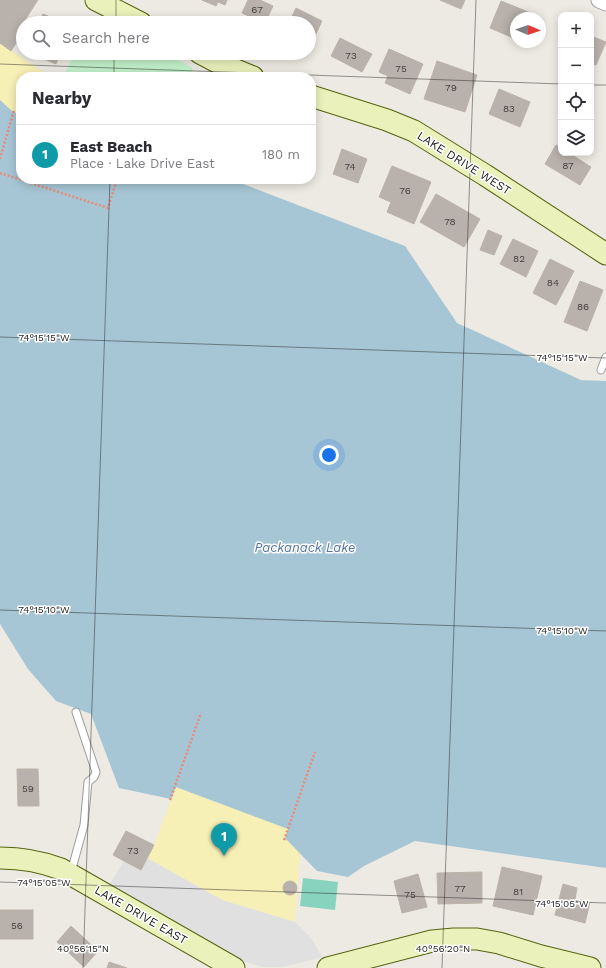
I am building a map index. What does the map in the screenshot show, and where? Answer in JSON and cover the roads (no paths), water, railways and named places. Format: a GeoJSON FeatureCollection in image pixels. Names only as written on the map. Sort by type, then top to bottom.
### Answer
{"type":"FeatureCollection","features":[{"type":"Feature","properties":{"kind":"street"},"geometry":{"type":"LineString","coordinates":[[96,0],[127,16]]}},
{"type":"Feature","properties":{"kind":"street"},"geometry":{"type":"LineString","coordinates":[[599,0],[606,3]]}},
{"type":"Feature","properties":{"kind":"street"},"geometry":{"type":"LineString","coordinates":[[213,60],[240,72]]}},
{"type":"Feature","properties":{"kind":"street","name":"LAKE DRIVE WEST"},"geometry":{"type":"LineString","coordinates":[[316,98],[388,120],[414,131],[485,175],[606,254]]}},
{"type":"Feature","properties":{"kind":"street","name":"LAKE DRIVE EAST"},"geometry":{"type":"LineString","coordinates":[[0,858],[21,858],[42,862],[61,869],[234,968]]}},
{"type":"Feature","properties":{"kind":"street"},"geometry":{"type":"LineString","coordinates":[[328,968],[432,941],[454,939],[477,939],[499,943],[543,962],[590,968]]}},
{"type":"Feature","properties":{"kind":"lane"},"geometry":{"type":"LineString","coordinates":[[601,370],[606,357]]}},
{"type":"Feature","properties":{"kind":"lane"},"geometry":{"type":"LineString","coordinates":[[70,874],[84,825],[88,782],[96,772],[76,712]]}},
{"type":"Feature","properties":{"kind":"water","name":"Packanack Lake"},"geometry":{"type":"Polygon","coordinates":[[[0,100],[13,112],[16,113],[16,184],[243,184],[405,246],[457,323],[581,380],[606,381],[606,868],[415,841],[364,866],[348,877],[317,871],[285,838],[288,829],[176,787],[171,799],[119,788],[91,714],[56,701],[28,669],[0,624],[0,100]]]}},
{"type":"Feature","properties":{"kind":"place","name":"East Beach"},"geometry":{"type":"Point","coordinates":[224,856]}}]}
